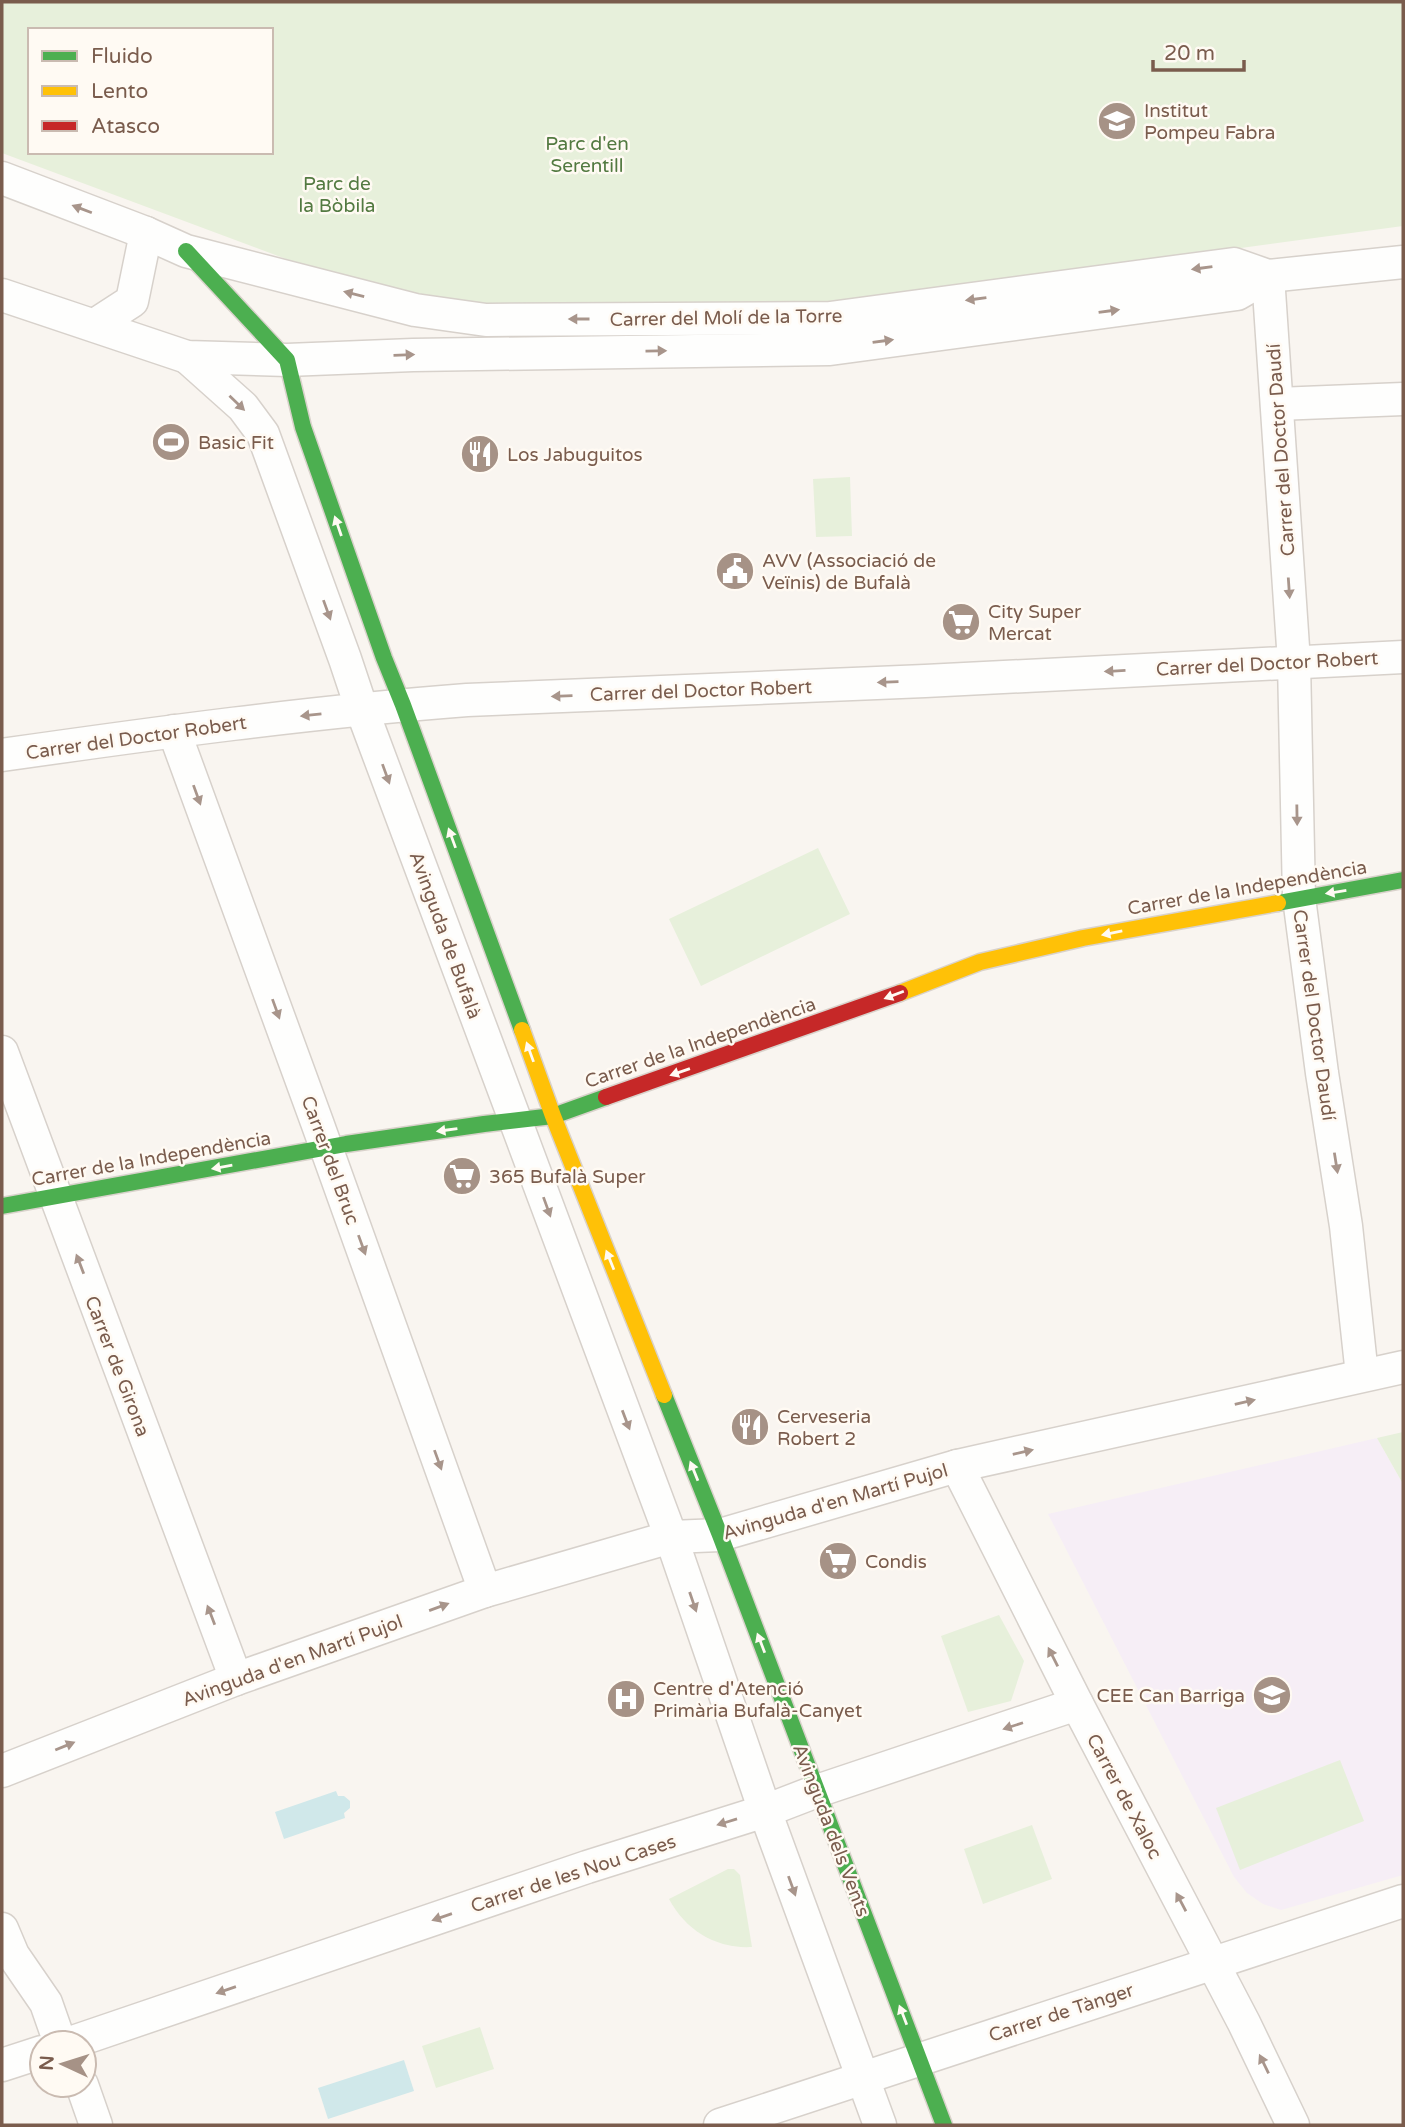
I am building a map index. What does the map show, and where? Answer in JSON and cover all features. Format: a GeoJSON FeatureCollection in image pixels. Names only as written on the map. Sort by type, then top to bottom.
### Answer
{"type":"FeatureCollection","features":[{"type":"Feature","properties":{"kind":"street","name":"Carrer del Molí de la Torre"},"geometry":{"type":"LineString","coordinates":[[2,178],[186,251],[415,310],[486,320],[830,318],[1234,264],[1268,275],[1403,262]]}},
{"type":"Feature","properties":{"kind":"street"},"geometry":{"type":"LineString","coordinates":[[95,325],[132,301],[145,233]]}},
{"type":"Feature","properties":{"kind":"street","name":"Carrer del Molí de la Torre"},"geometry":{"type":"LineString","coordinates":[[186,251],[287,360]]}},
{"type":"Feature","properties":{"kind":"street","name":"Carrer del Molí de la Torre"},"geometry":{"type":"LineString","coordinates":[[2,295],[187,357],[287,360],[413,355],[830,349],[1237,294],[1268,275]]}},
{"type":"Feature","properties":{"kind":"street","name":"Carrer del Doctor Daudí"},"geometry":{"type":"LineString","coordinates":[[1268,275],[1294,662],[1299,898],[1346,1226],[1362,1375]]}},
{"type":"Feature","properties":{"kind":"street","name":"Avinguda de Bufalà"},"geometry":{"type":"LineString","coordinates":[[187,357],[243,407],[263,434],[362,710],[671,1537]]}},
{"type":"Feature","properties":{"kind":"street","name":"Avinguda de Bufalà"},"geometry":{"type":"LineString","coordinates":[[287,360],[303,426],[384,658],[553,1116],[720,1535]]}},
{"type":"Feature","properties":{"kind":"street"},"geometry":{"type":"LineString","coordinates":[[1277,404],[1403,399]]}},
{"type":"Feature","properties":{"kind":"street","name":"Carrer del Doctor Robert"},"geometry":{"type":"LineString","coordinates":[[2,755],[174,731],[467,700],[1403,657]]}},
{"type":"Feature","properties":{"kind":"street","name":"Carrer del Bruc"},"geometry":{"type":"LineString","coordinates":[[174,731],[485,1591]]}},
{"type":"Feature","properties":{"kind":"street","name":"Carrer de la Independència"},"geometry":{"type":"LineString","coordinates":[[2,1206],[326,1148],[553,1116],[856,1010],[980,962],[1083,938],[1403,880]]}},
{"type":"Feature","properties":{"kind":"street","name":"Carrer de Girona"},"geometry":{"type":"LineString","coordinates":[[2,1052],[236,1679]]}},
{"type":"Feature","properties":{"kind":"street","name":"Avinguda d'en Martí Pujol"},"geometry":{"type":"LineString","coordinates":[[2,1771],[236,1679],[485,1591],[671,1537],[720,1535],[957,1466],[1403,1367]]}},
{"type":"Feature","properties":{"kind":"street","name":"Carrer de Xaloc"},"geometry":{"type":"LineString","coordinates":[[957,1466],[1077,1704],[1244,2023],[1293,2125]]}},
{"type":"Feature","properties":{"kind":"street","name":"Avinguda dels Vents"},"geometry":{"type":"LineString","coordinates":[[720,1535],[944,2125]]}},
{"type":"Feature","properties":{"kind":"street"},"geometry":{"type":"LineString","coordinates":[[671,1537],[765,1811],[880,2125]]}},
{"type":"Feature","properties":{"kind":"street","name":"Carrer de les Nou Cases"},"geometry":{"type":"LineString","coordinates":[[98,2033],[1077,1704]]}},
{"type":"Feature","properties":{"kind":"street","name":"Carrer de Tànger"},"geometry":{"type":"LineString","coordinates":[[720,2125],[1403,1901]]}},
{"type":"Feature","properties":{"kind":"street"},"geometry":{"type":"LineString","coordinates":[[2,1929],[13,1955],[46,2003],[55,2029]]}},
{"type":"Feature","properties":{"kind":"street"},"geometry":{"type":"LineString","coordinates":[[2,2065],[28,2057]]}},
{"type":"Feature","properties":{"kind":"street"},"geometry":{"type":"LineString","coordinates":[[87,2099],[96,2125]]}},
{"type":"Feature","properties":{"kind":"shaded area","name":"CEE Can Barriga"},"geometry":{"type":"Polygon","coordinates":[[[1377,1438],[1403,1484],[1403,1875],[1281,1910],[1263,1904],[1247,1893],[1234,1877],[1048,1514],[1377,1438]]]}},
{"type":"Feature","properties":{"kind":"green space","name":"Parc d'en Serentill"},"geometry":{"type":"Polygon","coordinates":[[[2,2],[1403,2],[1403,226],[829,304],[518,309],[430,301],[329,275],[2,153],[2,2]]]}},
{"type":"Feature","properties":{"kind":"green space"},"geometry":{"type":"Polygon","coordinates":[[[850,477],[852,536],[816,537],[813,479],[850,477]]]}},
{"type":"Feature","properties":{"kind":"green space"},"geometry":{"type":"Polygon","coordinates":[[[818,848],[850,914],[701,986],[669,919],[818,848]]]}},
{"type":"Feature","properties":{"kind":"green space"},"geometry":{"type":"Polygon","coordinates":[[[1403,1432],[1403,1484],[1377,1438],[1403,1432]]]}},
{"type":"Feature","properties":{"kind":"green space"},"geometry":{"type":"Polygon","coordinates":[[[999,1615],[1024,1661],[1011,1701],[968,1712],[941,1636],[999,1615]]]}},
{"type":"Feature","properties":{"kind":"green space"},"geometry":{"type":"Polygon","coordinates":[[[1340,1760],[1364,1821],[1240,1870],[1216,1808],[1340,1760]]]}},
{"type":"Feature","properties":{"kind":"green space"},"geometry":{"type":"Polygon","coordinates":[[[1032,1825],[1052,1879],[983,1904],[964,1849],[1032,1825]]]}},
{"type":"Feature","properties":{"kind":"green space"},"geometry":{"type":"Polygon","coordinates":[[[728,1869],[734,1869],[740,1875],[752,1947],[727,1945],[704,1936],[684,1920],[669,1899],[728,1869]]]}},
{"type":"Feature","properties":{"kind":"green space"},"geometry":{"type":"Polygon","coordinates":[[[480,2027],[494,2069],[436,2088],[422,2046],[480,2027]]]}},
{"type":"Feature","properties":{"kind":"water"},"geometry":{"type":"Polygon","coordinates":[[[336,1791],[338,1796],[344,1796],[350,1801],[350,1808],[344,1813],[345,1818],[284,1839],[275,1812],[336,1791]]]}},
{"type":"Feature","properties":{"kind":"water"},"geometry":{"type":"Polygon","coordinates":[[[404,2060],[414,2091],[328,2119],[318,2088],[404,2060]]]}},
{"type":"Feature","properties":{"kind":"traffic: fast"},"geometry":{"type":"LineString","coordinates":[[186,251],[287,360],[303,427],[384,658],[522,1030]]}},
{"type":"Feature","properties":{"kind":"traffic: fast"},"geometry":{"type":"LineString","coordinates":[[1278,903],[1403,880]]}},
{"type":"Feature","properties":{"kind":"traffic: fast"},"geometry":{"type":"LineString","coordinates":[[2,1206],[346,1144],[553,1116],[606,1097]]}},
{"type":"Feature","properties":{"kind":"traffic: fast"},"geometry":{"type":"LineString","coordinates":[[664,1395],[720,1535],[944,2125]]}},
{"type":"Feature","properties":{"kind":"traffic: slow"},"geometry":{"type":"LineString","coordinates":[[900,993],[980,962],[1083,938],[1278,903]]}},
{"type":"Feature","properties":{"kind":"traffic: slow"},"geometry":{"type":"LineString","coordinates":[[522,1030],[553,1116],[664,1395]]}},
{"type":"Feature","properties":{"kind":"traffic: jam"},"geometry":{"type":"LineString","coordinates":[[606,1097],[900,993]]}},
{"type":"Feature","properties":{"kind":"place","name":"Institut Pompeu Fabra"},"geometry":{"type":"Point","coordinates":[1117,121]}},
{"type":"Feature","properties":{"kind":"place","name":"Basic Fit"},"geometry":{"type":"Point","coordinates":[171,442]}},
{"type":"Feature","properties":{"kind":"place","name":"Los Jabuguitos"},"geometry":{"type":"Point","coordinates":[480,454]}},
{"type":"Feature","properties":{"kind":"place","name":"AVV (Associació de Veïnis) de Bufalà"},"geometry":{"type":"Point","coordinates":[735,571]}},
{"type":"Feature","properties":{"kind":"place","name":"City Super Mercat"},"geometry":{"type":"Point","coordinates":[961,622]}},
{"type":"Feature","properties":{"kind":"place","name":"365 Bufalà Super"},"geometry":{"type":"Point","coordinates":[462,1176]}},
{"type":"Feature","properties":{"kind":"place","name":"Cerveseria Robert 2"},"geometry":{"type":"Point","coordinates":[750,1427]}},
{"type":"Feature","properties":{"kind":"place","name":"Condis"},"geometry":{"type":"Point","coordinates":[838,1561]}},
{"type":"Feature","properties":{"kind":"place","name":"CEE Can Barriga"},"geometry":{"type":"Point","coordinates":[1272,1695]}},
{"type":"Feature","properties":{"kind":"place","name":"Centre d'Atenció Primària Bufalà-Canyet"},"geometry":{"type":"Point","coordinates":[626,1699]}},
{"type":"Feature","properties":{"kind":"park label","name":"Parc de la Bòbila"},"geometry":{"type":"Point","coordinates":[337,194]}}]}
